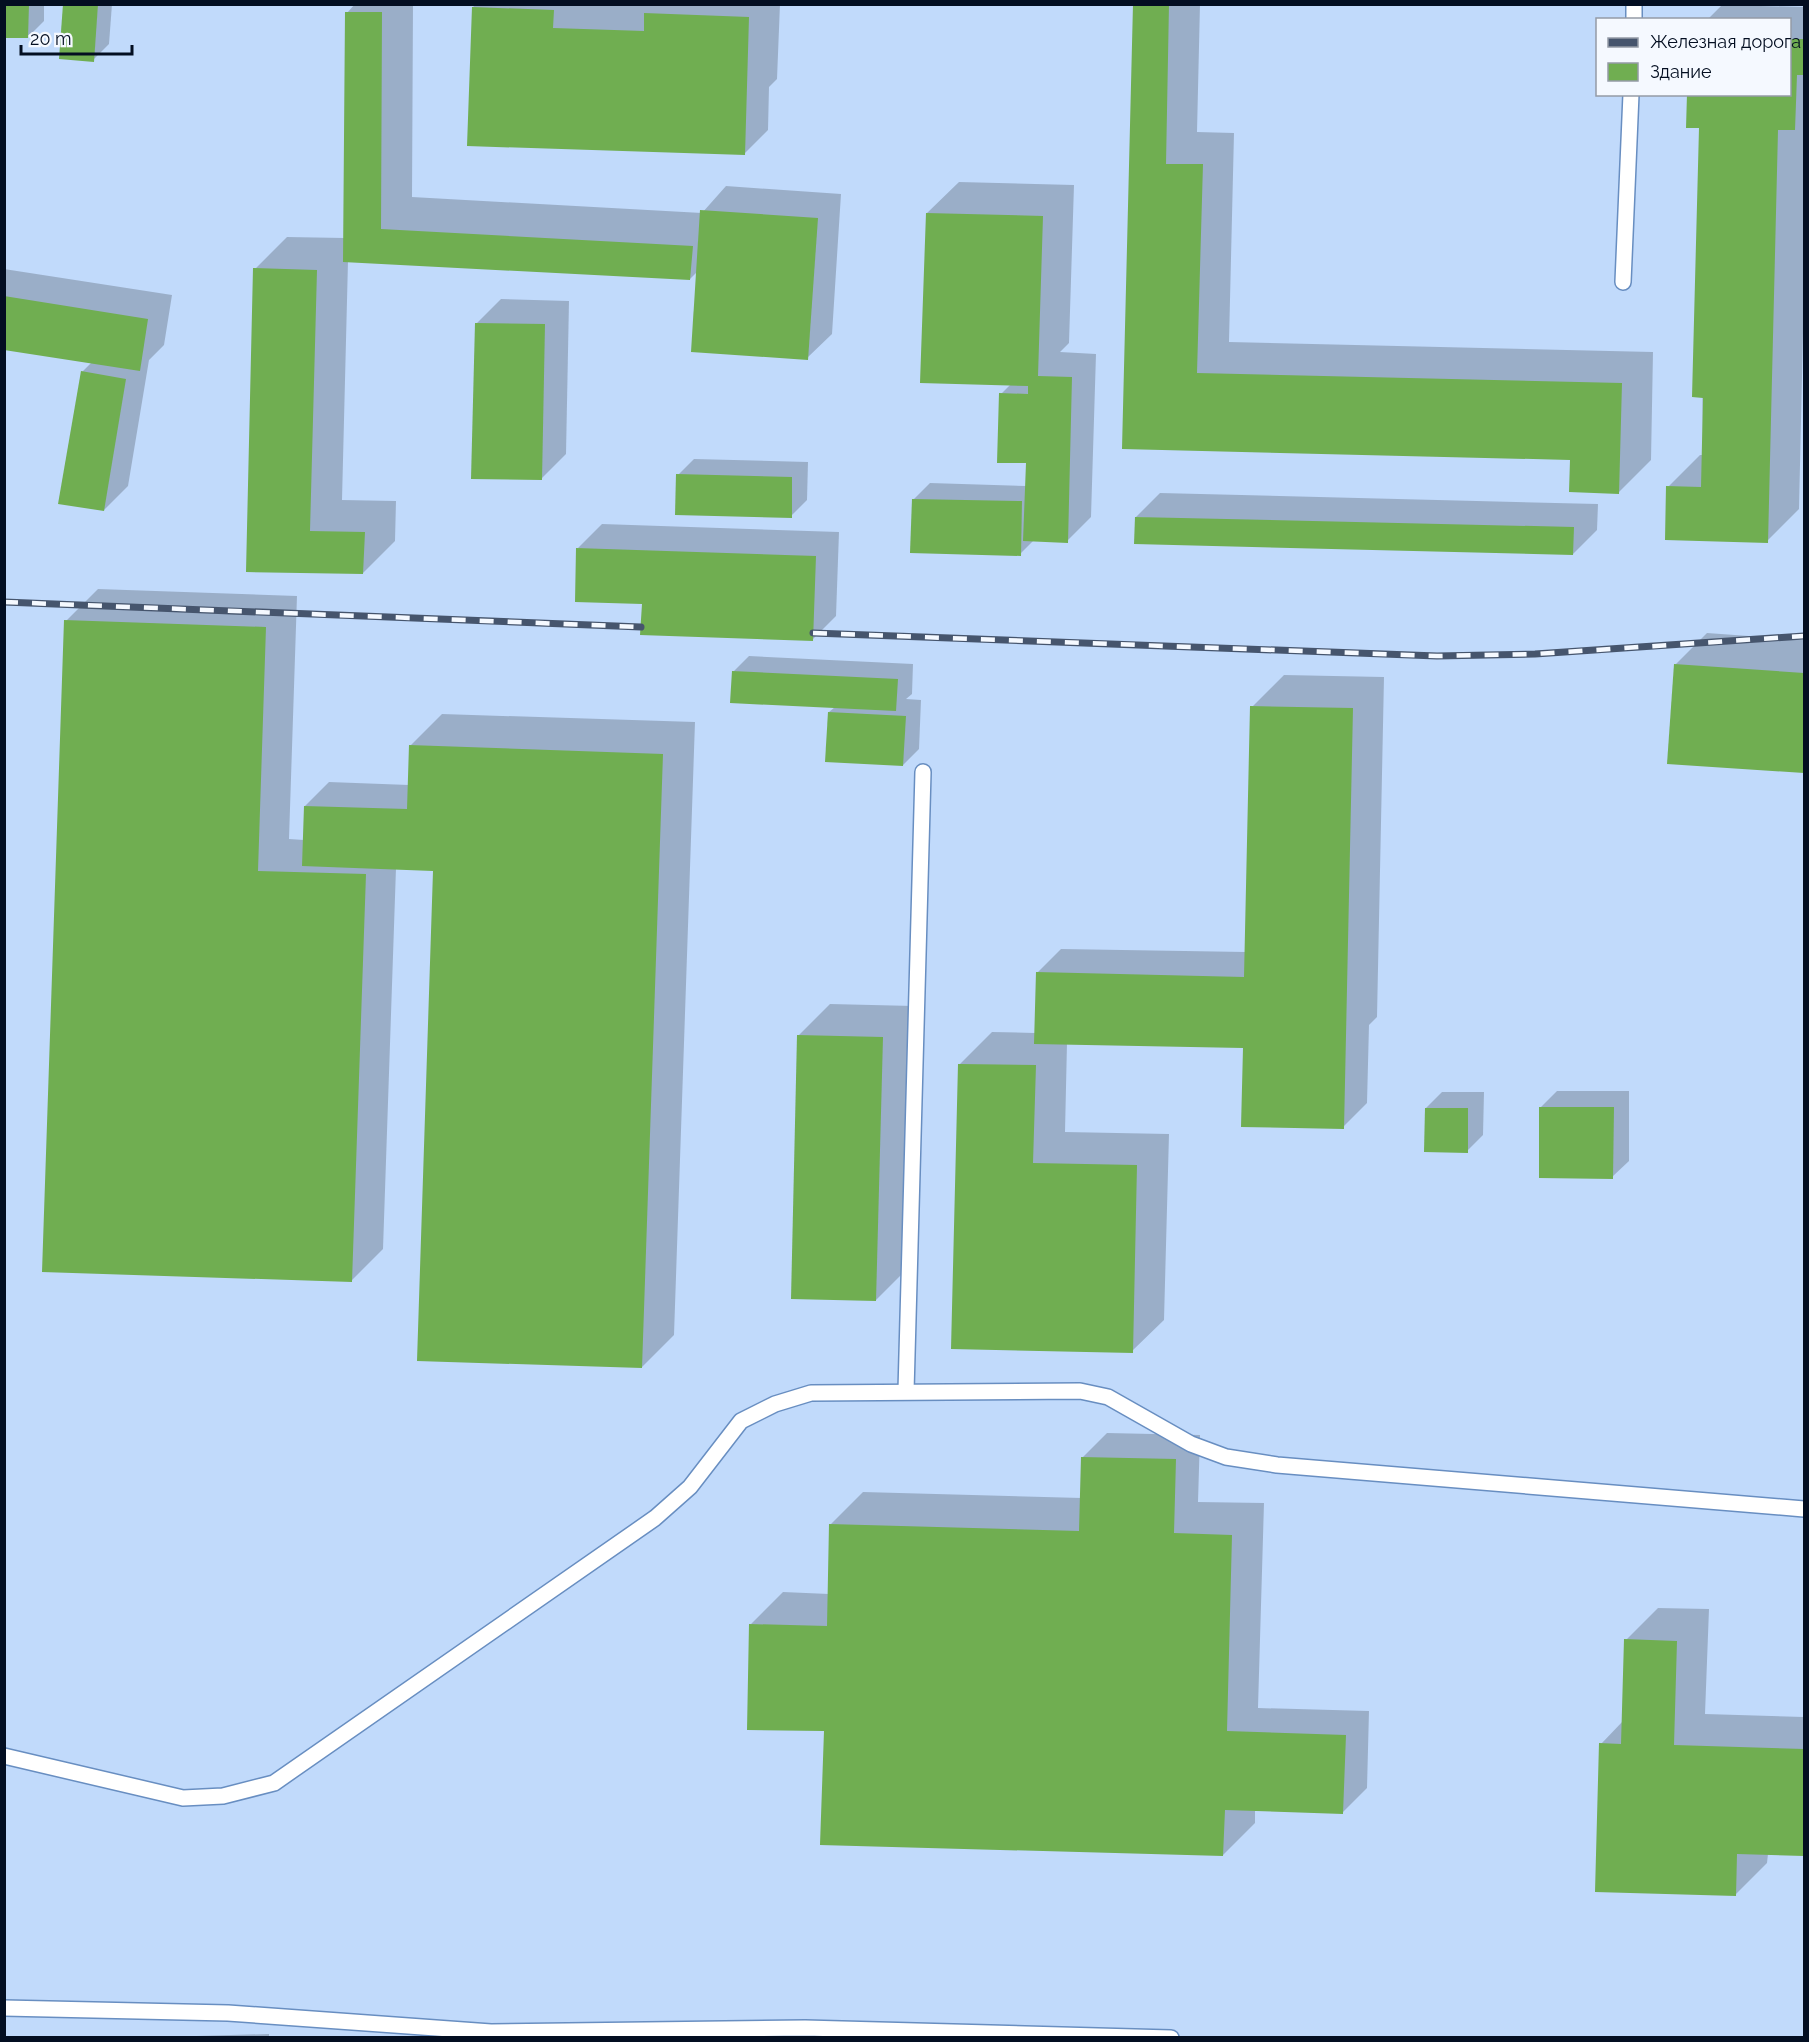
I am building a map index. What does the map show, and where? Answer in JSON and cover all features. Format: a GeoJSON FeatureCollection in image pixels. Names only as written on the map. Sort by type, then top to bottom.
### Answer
{"type":"FeatureCollection","features":[{"type":"Feature","properties":{"kind":"lane"},"geometry":{"type":"LineString","coordinates":[[1623,282],[1631,96]]}},
{"type":"Feature","properties":{"kind":"lane"},"geometry":{"type":"LineString","coordinates":[[906,1391],[923,772]]}},
{"type":"Feature","properties":{"kind":"lane"},"geometry":{"type":"LineString","coordinates":[[4,1756],[183,1798],[223,1796],[274,1784],[655,1518],[690,1487],[741,1421],[775,1404],[811,1394],[906,1391],[1080,1391],[1108,1397],[1191,1444],[1226,1457],[1277,1465],[1804,1509]]}},
{"type":"Feature","properties":{"kind":"lane"},"geometry":{"type":"LineString","coordinates":[[4,2008],[228,2013],[491,2032],[805,2028],[1171,2037]]}},
{"type":"Feature","properties":{"kind":"building"},"geometry":{"type":"Polygon","coordinates":[[[4,4],[29,4],[28,38],[4,38],[4,4]]]}},
{"type":"Feature","properties":{"kind":"building"},"geometry":{"type":"Polygon","coordinates":[[[63,4],[98,4],[94,62],[59,59],[63,4]]]}},
{"type":"Feature","properties":{"kind":"building"},"geometry":{"type":"Polygon","coordinates":[[[1133,4],[1169,4],[1166,164],[1203,164],[1197,373],[1622,383],[1619,494],[1569,492],[1570,460],[1122,449],[1133,4]]]}},
{"type":"Feature","properties":{"kind":"building"},"geometry":{"type":"Polygon","coordinates":[[[472,7],[554,10],[553,28],[644,31],[644,13],[749,17],[745,155],[467,146],[472,7]]]}},
{"type":"Feature","properties":{"kind":"building"},"geometry":{"type":"Polygon","coordinates":[[[345,12],[382,12],[381,229],[693,246],[690,280],[343,262],[345,12]]]}},
{"type":"Feature","properties":{"kind":"building"},"geometry":{"type":"Polygon","coordinates":[[[1791,39],[1804,39],[1804,75],[1797,75],[1795,130],[1778,130],[1768,543],[1665,540],[1666,486],[1701,487],[1703,398],[1692,397],[1699,128],[1686,128],[1687,96],[1791,96],[1791,39]]]}},
{"type":"Feature","properties":{"kind":"building"},"geometry":{"type":"Polygon","coordinates":[[[700,210],[818,218],[808,360],[691,352],[700,210]]]}},
{"type":"Feature","properties":{"kind":"building"},"geometry":{"type":"Polygon","coordinates":[[[926,213],[1043,216],[1038,376],[1072,377],[1068,543],[1023,541],[1026,463],[997,463],[999,393],[1028,394],[1028,386],[920,383],[926,213]]]}},
{"type":"Feature","properties":{"kind":"building"},"geometry":{"type":"Polygon","coordinates":[[[253,268],[317,270],[310,531],[365,532],[363,574],[246,572],[253,268]]]}},
{"type":"Feature","properties":{"kind":"building"},"geometry":{"type":"Polygon","coordinates":[[[4,296],[148,319],[140,371],[4,350],[4,296]]]}},
{"type":"Feature","properties":{"kind":"building"},"geometry":{"type":"Polygon","coordinates":[[[475,323],[545,324],[542,480],[471,479],[475,323]]]}},
{"type":"Feature","properties":{"kind":"building"},"geometry":{"type":"Polygon","coordinates":[[[81,371],[126,379],[104,511],[58,504],[81,371]]]}},
{"type":"Feature","properties":{"kind":"building"},"geometry":{"type":"Polygon","coordinates":[[[676,474],[792,477],[792,518],[675,515],[676,474]]]}},
{"type":"Feature","properties":{"kind":"building"},"geometry":{"type":"Polygon","coordinates":[[[912,499],[1022,501],[1021,556],[910,553],[912,499]]]}},
{"type":"Feature","properties":{"kind":"building"},"geometry":{"type":"Polygon","coordinates":[[[1135,517],[1574,527],[1573,555],[1134,544],[1135,517]]]}},
{"type":"Feature","properties":{"kind":"building"},"geometry":{"type":"Polygon","coordinates":[[[576,548],[816,556],[813,641],[640,635],[642,604],[575,602],[576,548]]]}},
{"type":"Feature","properties":{"kind":"building"},"geometry":{"type":"Polygon","coordinates":[[[64,620],[266,627],[258,871],[366,874],[352,1282],[42,1272],[64,620]]]}},
{"type":"Feature","properties":{"kind":"building"},"geometry":{"type":"Polygon","coordinates":[[[1674,664],[1804,673],[1804,773],[1667,764],[1674,664]]]}},
{"type":"Feature","properties":{"kind":"building"},"geometry":{"type":"Polygon","coordinates":[[[732,671],[898,679],[896,711],[730,703],[732,671]]]}},
{"type":"Feature","properties":{"kind":"building"},"geometry":{"type":"Polygon","coordinates":[[[1250,706],[1353,708],[1344,1129],[1241,1127],[1243,1048],[1034,1044],[1036,972],[1244,977],[1250,706]]]}},
{"type":"Feature","properties":{"kind":"building"},"geometry":{"type":"Polygon","coordinates":[[[828,712],[906,716],[903,766],[825,762],[828,712]]]}},
{"type":"Feature","properties":{"kind":"building"},"geometry":{"type":"Polygon","coordinates":[[[409,745],[663,754],[642,1368],[417,1361],[433,871],[302,866],[304,806],[407,809],[409,745]]]}},
{"type":"Feature","properties":{"kind":"building"},"geometry":{"type":"Polygon","coordinates":[[[797,1035],[883,1037],[876,1301],[791,1299],[797,1035]]]}},
{"type":"Feature","properties":{"kind":"building"},"geometry":{"type":"Polygon","coordinates":[[[958,1064],[1036,1065],[1033,1163],[1137,1165],[1133,1353],[951,1349],[958,1064]]]}},
{"type":"Feature","properties":{"kind":"building"},"geometry":{"type":"Polygon","coordinates":[[[1539,1107],[1614,1107],[1613,1179],[1539,1178],[1539,1107]]]}},
{"type":"Feature","properties":{"kind":"building"},"geometry":{"type":"Polygon","coordinates":[[[1425,1108],[1468,1108],[1468,1153],[1424,1152],[1425,1108]]]}},
{"type":"Feature","properties":{"kind":"building"},"geometry":{"type":"Polygon","coordinates":[[[1081,1457],[1176,1459],[1174,1533],[1232,1535],[1227,1731],[1346,1735],[1343,1814],[1225,1810],[1223,1856],[820,1845],[824,1731],[747,1730],[749,1624],[827,1626],[829,1524],[1079,1531],[1081,1457]]]}},
{"type":"Feature","properties":{"kind":"building"},"geometry":{"type":"Polygon","coordinates":[[[1624,1639],[1677,1641],[1674,1745],[1804,1749],[1804,1856],[1737,1854],[1736,1896],[1595,1892],[1599,1743],[1621,1744],[1624,1639]]]}},
{"type":"Feature","properties":{"kind":"railway"},"geometry":{"type":"LineString","coordinates":[[4,602],[641,627]]}},
{"type":"Feature","properties":{"kind":"railway"},"geometry":{"type":"LineString","coordinates":[[813,633],[1437,656],[1535,654],[1804,636]]}}]}
